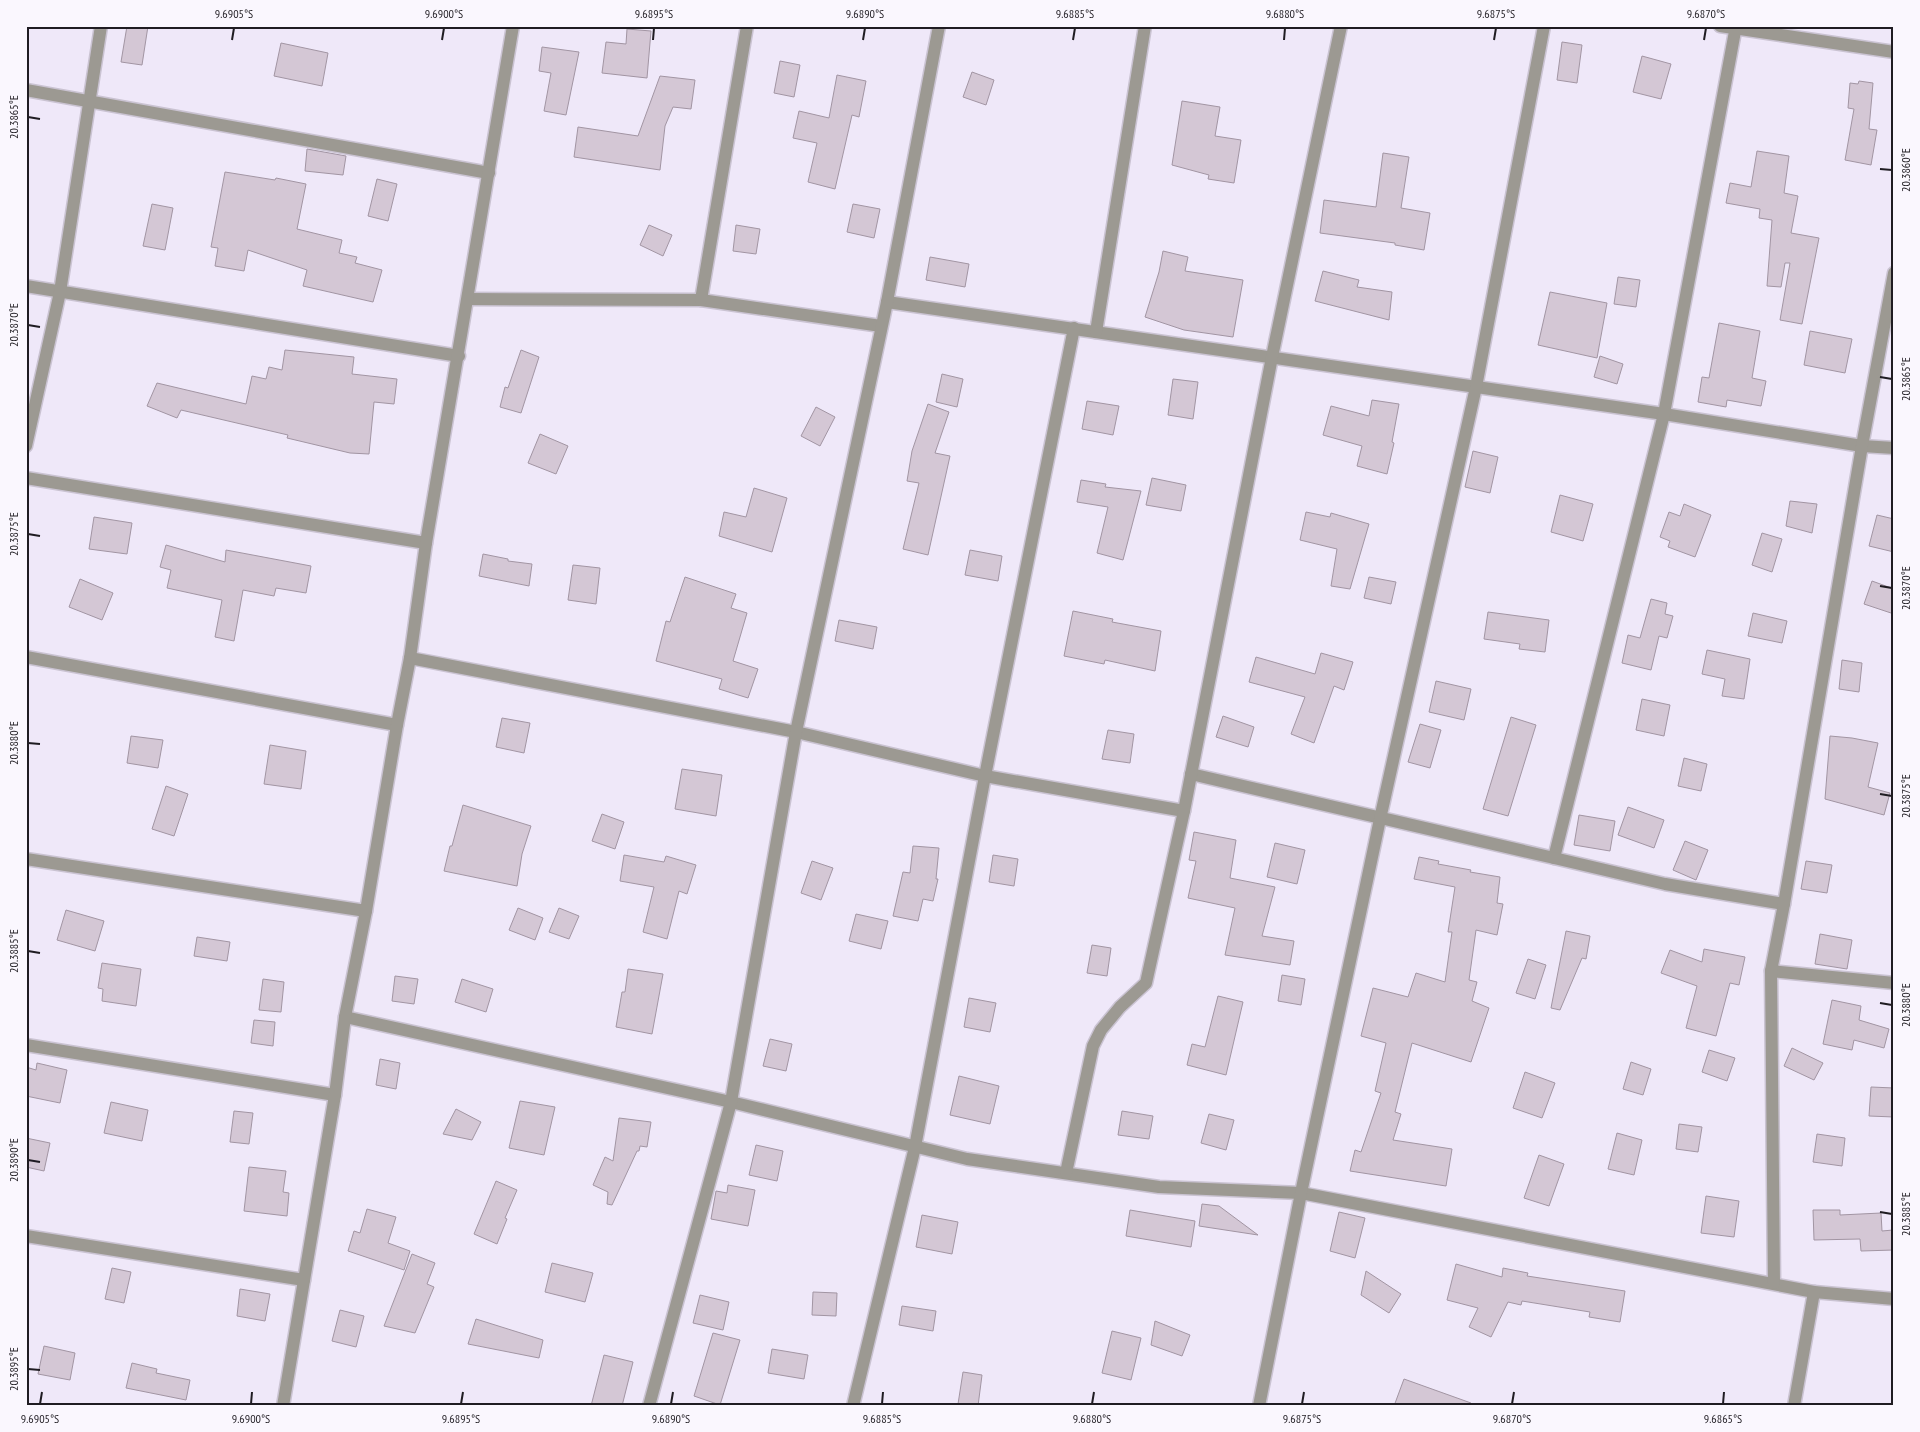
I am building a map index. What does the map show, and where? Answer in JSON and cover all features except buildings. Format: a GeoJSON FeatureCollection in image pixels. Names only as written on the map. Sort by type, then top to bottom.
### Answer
{"type":"FeatureCollection","features":[{"type":"Feature","properties":{"kind":"street"},"geometry":{"type":"LineString","coordinates":[[26,446],[60,292],[101,26]]}},
{"type":"Feature","properties":{"kind":"street"},"geometry":{"type":"LineString","coordinates":[[283,1406],[335,1095],[345,1017],[366,911],[410,658],[426,543],[514,26]]}},
{"type":"Feature","properties":{"kind":"street"},"geometry":{"type":"LineString","coordinates":[[701,300],[746,26]]}},
{"type":"Feature","properties":{"kind":"street"},"geometry":{"type":"LineString","coordinates":[[649,1406],[732,1102],[796,732],[887,302],[939,26]]}},
{"type":"Feature","properties":{"kind":"street"},"geometry":{"type":"LineString","coordinates":[[1096,332],[1145,26]]}},
{"type":"Feature","properties":{"kind":"street"},"geometry":{"type":"LineString","coordinates":[[1066,1173],[1093,1046],[1101,1030],[1120,1006],[1146,983],[1184,811],[1272,357],[1341,26]]}},
{"type":"Feature","properties":{"kind":"street"},"geometry":{"type":"LineString","coordinates":[[1259,1406],[1301,1193],[1380,819],[1476,387],[1544,26]]}},
{"type":"Feature","properties":{"kind":"street"},"geometry":{"type":"LineString","coordinates":[[1720,26],[1894,52]]}},
{"type":"Feature","properties":{"kind":"street"},"geometry":{"type":"LineString","coordinates":[[1554,858],[1664,414],[1736,27]]}},
{"type":"Feature","properties":{"kind":"street"},"geometry":{"type":"LineString","coordinates":[[26,90],[489,173]]}},
{"type":"Feature","properties":{"kind":"street"},"geometry":{"type":"LineString","coordinates":[[1774,1283],[1771,971],[1894,273]]}},
{"type":"Feature","properties":{"kind":"street"},"geometry":{"type":"LineString","coordinates":[[26,286],[459,356]]}},
{"type":"Feature","properties":{"kind":"street"},"geometry":{"type":"LineString","coordinates":[[468,299],[701,300],[881,326]]}},
{"type":"Feature","properties":{"kind":"street"},"geometry":{"type":"LineString","coordinates":[[887,302],[1664,414],[1862,446],[1894,448]]}},
{"type":"Feature","properties":{"kind":"street"},"geometry":{"type":"LineString","coordinates":[[853,1406],[915,1147],[985,776],[1074,328]]}},
{"type":"Feature","properties":{"kind":"street"},"geometry":{"type":"LineString","coordinates":[[26,478],[426,543]]}},
{"type":"Feature","properties":{"kind":"street"},"geometry":{"type":"LineString","coordinates":[[26,657],[397,725]]}},
{"type":"Feature","properties":{"kind":"street"},"geometry":{"type":"LineString","coordinates":[[410,658],[796,732],[985,776],[1184,811]]}},
{"type":"Feature","properties":{"kind":"street"},"geometry":{"type":"LineString","coordinates":[[1191,774],[1666,884],[1784,904]]}},
{"type":"Feature","properties":{"kind":"street"},"geometry":{"type":"LineString","coordinates":[[26,859],[366,911]]}},
{"type":"Feature","properties":{"kind":"street"},"geometry":{"type":"LineString","coordinates":[[1771,971],[1894,983]]}},
{"type":"Feature","properties":{"kind":"street"},"geometry":{"type":"LineString","coordinates":[[345,1017],[732,1102],[967,1158],[1159,1187],[1301,1193],[1814,1292],[1894,1299]]}},
{"type":"Feature","properties":{"kind":"street"},"geometry":{"type":"LineString","coordinates":[[26,1045],[335,1095]]}},
{"type":"Feature","properties":{"kind":"street"},"geometry":{"type":"LineString","coordinates":[[26,1236],[304,1280]]}},
{"type":"Feature","properties":{"kind":"street"},"geometry":{"type":"LineString","coordinates":[[1794,1406],[1814,1292]]}}]}
